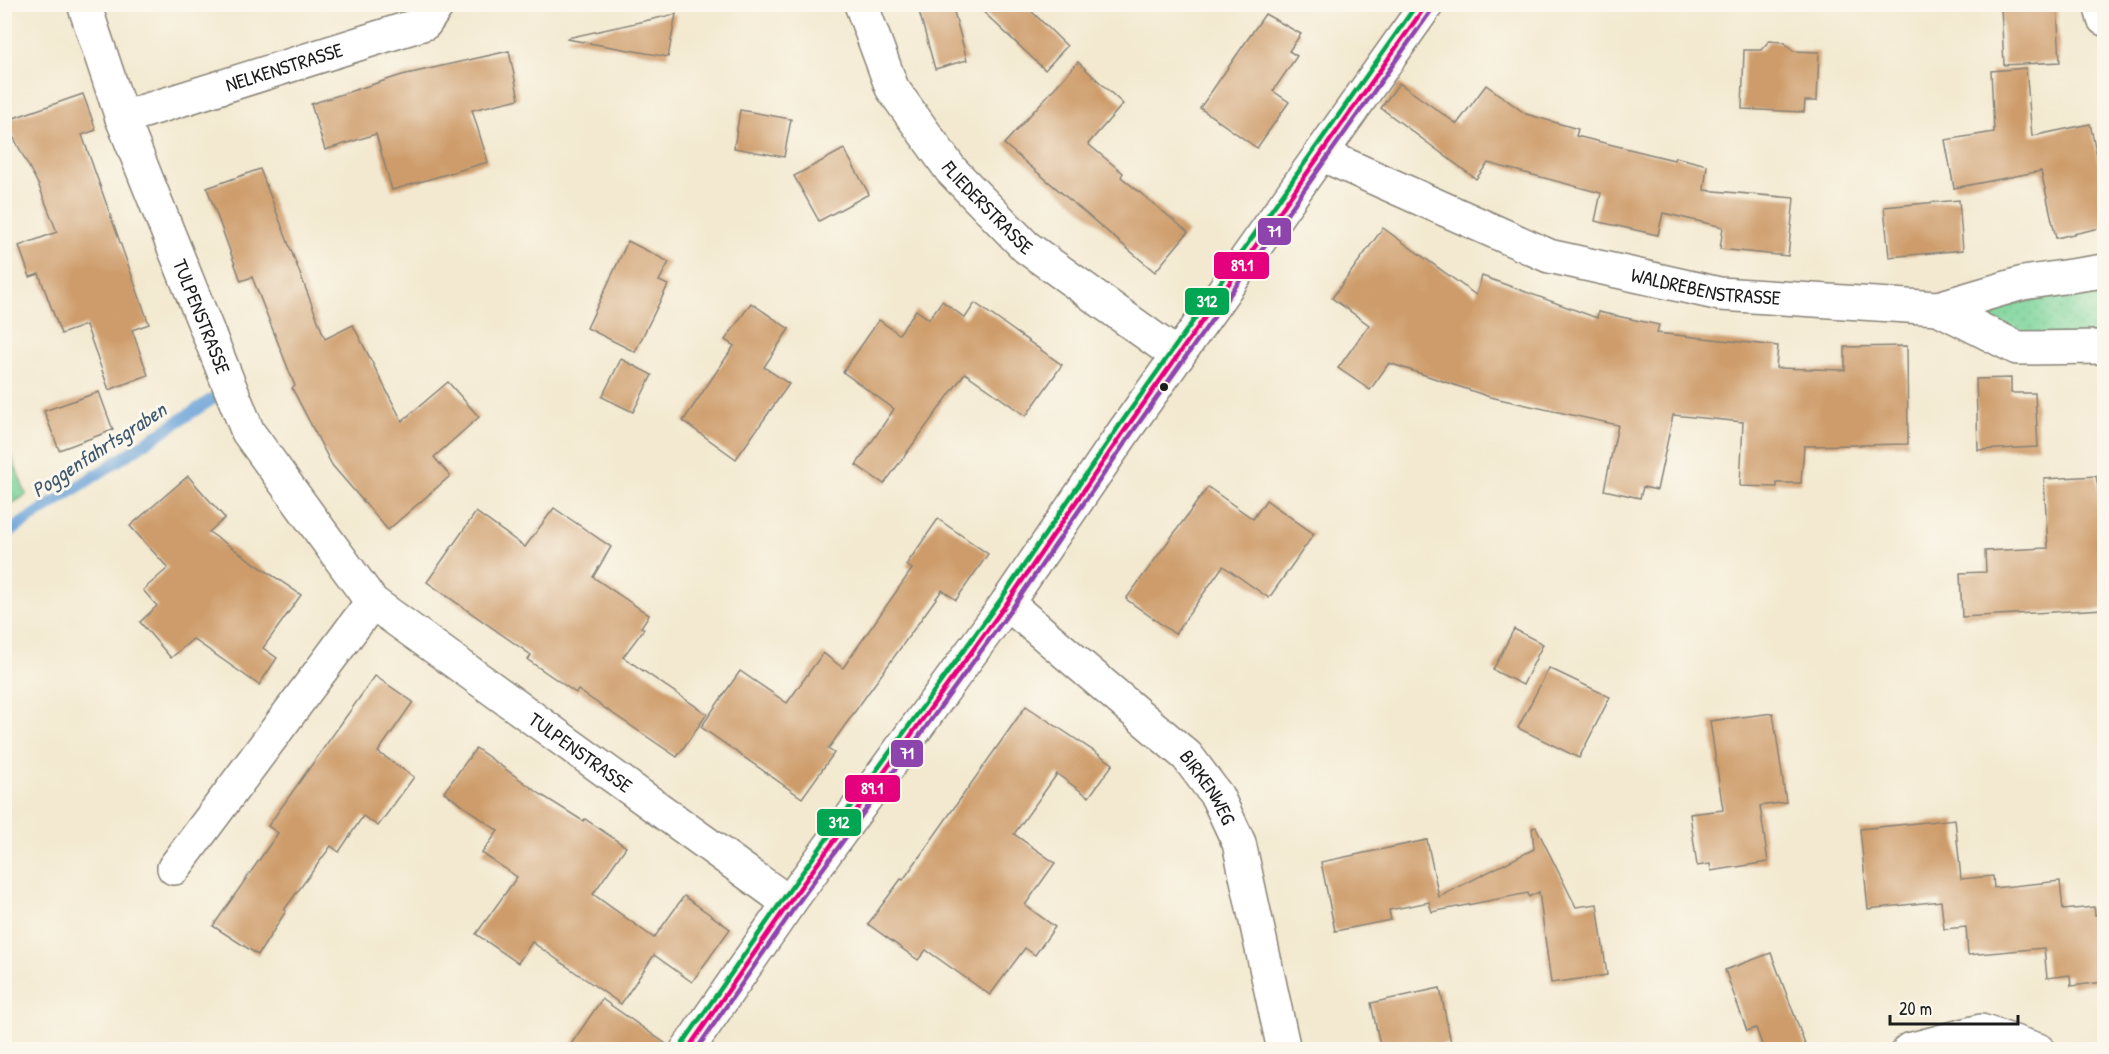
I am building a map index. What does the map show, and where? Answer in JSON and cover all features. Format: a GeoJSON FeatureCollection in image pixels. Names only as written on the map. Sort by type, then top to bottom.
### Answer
{"type":"FeatureCollection","features":[{"type":"Feature","properties":{"kind":"street","name":"TULPENSTRASSE"},"geometry":{"type":"LineString","coordinates":[[84,4],[122,118],[248,432],[372,602],[789,903]]}},
{"type":"Feature","properties":{"kind":"street","name":"NELKENSTRASSE"},"geometry":{"type":"LineString","coordinates":[[122,118],[425,22],[438,4]]}},
{"type":"Feature","properties":{"kind":"street","name":"FLIEDERSTRASSE"},"geometry":{"type":"LineString","coordinates":[[861,4],[892,88],[951,170],[1026,247],[1178,356]]}},
{"type":"Feature","properties":{"kind":"street"},"geometry":{"type":"LineString","coordinates":[[687,1050],[789,903],[1007,603],[1427,4]]}},
{"type":"Feature","properties":{"kind":"street"},"geometry":{"type":"LineString","coordinates":[[2100,4],[2104,19]]}},
{"type":"Feature","properties":{"kind":"street","name":"WALDREBENSTRASSE"},"geometry":{"type":"LineString","coordinates":[[1321,154],[1549,256],[1720,294],[1938,308],[2018,348],[2104,347]]}},
{"type":"Feature","properties":{"kind":"street"},"geometry":{"type":"LineString","coordinates":[[1938,308],[2023,283],[2104,271]]}},
{"type":"Feature","properties":{"kind":"street"},"geometry":{"type":"LineString","coordinates":[[174,868],[372,602]]}},
{"type":"Feature","properties":{"kind":"street","name":"BIRKENWEG"},"geometry":{"type":"LineString","coordinates":[[1007,603],[1187,756],[1217,796],[1239,843],[1284,1050]]}},
{"type":"Feature","properties":{"kind":"street"},"geometry":{"type":"LineString","coordinates":[[1909,1050],[1981,1031],[2038,1050]]}},
{"type":"Feature","properties":{"kind":"green space"},"geometry":{"type":"Polygon","coordinates":[[[2104,285],[2104,335],[2036,338],[1989,323],[1998,307],[2104,285]]]}},
{"type":"Feature","properties":{"kind":"green space"},"geometry":{"type":"Polygon","coordinates":[[[5,439],[26,495],[4,508],[5,439]]]}},
{"type":"Feature","properties":{"kind":"building"},"geometry":{"type":"Polygon","coordinates":[[[917,4],[952,4],[967,60],[935,69],[917,4]]]}},
{"type":"Feature","properties":{"kind":"building"},"geometry":{"type":"Polygon","coordinates":[[[975,4],[1024,4],[1067,46],[1045,70],[975,4]]]}},
{"type":"Feature","properties":{"kind":"building"},"geometry":{"type":"Polygon","coordinates":[[[2057,4],[2060,62],[2004,65],[2001,7],[2057,4]]]}},
{"type":"Feature","properties":{"kind":"building"},"geometry":{"type":"Polygon","coordinates":[[[676,14],[668,57],[567,39],[567,38],[676,14]]]}},
{"type":"Feature","properties":{"kind":"building"},"geometry":{"type":"Polygon","coordinates":[[[1265,14],[1301,34],[1289,51],[1297,56],[1273,91],[1289,102],[1257,148],[1200,108],[1265,14]]]}},
{"type":"Feature","properties":{"kind":"building"},"geometry":{"type":"Polygon","coordinates":[[[1769,41],[1784,42],[1793,51],[1819,52],[1817,101],[1805,101],[1804,112],[1742,109],[1744,50],[1761,50],[1769,41]]]}},
{"type":"Feature","properties":{"kind":"building"},"geometry":{"type":"Polygon","coordinates":[[[509,51],[519,99],[472,110],[488,162],[392,190],[376,134],[325,150],[311,104],[402,75],[509,51]]]}},
{"type":"Feature","properties":{"kind":"building"},"geometry":{"type":"Polygon","coordinates":[[[1078,62],[1123,104],[1088,144],[1123,173],[1121,177],[1188,232],[1155,272],[1004,144],[1078,62]]]}},
{"type":"Feature","properties":{"kind":"building"},"geometry":{"type":"Polygon","coordinates":[[[2026,68],[2032,136],[2090,124],[2104,187],[2104,227],[2056,238],[2041,171],[1954,188],[1945,140],[1994,132],[1991,71],[2026,68]]]}},
{"type":"Feature","properties":{"kind":"building"},"geometry":{"type":"Polygon","coordinates":[[[1399,83],[1457,124],[1486,85],[1526,114],[1578,129],[1576,136],[1674,160],[1675,157],[1707,165],[1704,190],[1794,198],[1788,256],[1720,249],[1723,227],[1663,213],[1658,235],[1595,221],[1601,193],[1488,163],[1476,179],[1381,108],[1399,83]]]}},
{"type":"Feature","properties":{"kind":"building"},"geometry":{"type":"Polygon","coordinates":[[[83,94],[96,130],[82,135],[149,324],[132,330],[148,375],[109,390],[86,325],[61,334],[39,274],[30,277],[19,246],[57,232],[39,186],[5,121],[83,94]]]}},
{"type":"Feature","properties":{"kind":"building"},"geometry":{"type":"Polygon","coordinates":[[[740,110],[791,119],[784,157],[734,148],[740,110]]]}},
{"type":"Feature","properties":{"kind":"building"},"geometry":{"type":"Polygon","coordinates":[[[844,149],[869,194],[819,221],[794,176],[844,149]]]}},
{"type":"Feature","properties":{"kind":"building"},"geometry":{"type":"Polygon","coordinates":[[[260,169],[325,339],[353,325],[402,421],[448,382],[479,417],[434,457],[450,476],[388,530],[332,465],[292,388],[295,386],[252,277],[241,281],[207,188],[260,169]]]}},
{"type":"Feature","properties":{"kind":"building"},"geometry":{"type":"Polygon","coordinates":[[[1959,200],[1963,250],[1889,257],[1884,207],[1959,200]]]}},
{"type":"Feature","properties":{"kind":"building"},"geometry":{"type":"Polygon","coordinates":[[[1383,228],[1476,295],[1482,276],[1597,318],[1598,312],[1659,325],[1657,333],[1778,346],[1776,368],[1845,370],[1845,347],[1907,346],[1908,444],[1804,446],[1801,483],[1777,483],[1777,487],[1740,486],[1743,422],[1673,415],[1657,490],[1643,487],[1640,498],[1604,490],[1618,425],[1490,397],[1389,363],[1370,390],[1338,368],[1369,325],[1332,298],[1383,228]]]}},
{"type":"Feature","properties":{"kind":"building"},"geometry":{"type":"Polygon","coordinates":[[[628,241],[669,262],[659,281],[668,285],[635,352],[587,328],[628,241]]]}},
{"type":"Feature","properties":{"kind":"building"},"geometry":{"type":"Polygon","coordinates":[[[942,301],[965,318],[975,303],[1062,365],[1026,416],[965,373],[884,484],[856,465],[894,409],[843,372],[879,320],[899,334],[916,310],[929,319],[942,301]]]}},
{"type":"Feature","properties":{"kind":"building"},"geometry":{"type":"Polygon","coordinates":[[[751,303],[789,329],[764,367],[789,384],[736,459],[683,421],[734,346],[725,340],[751,303]]]}},
{"type":"Feature","properties":{"kind":"building"},"geometry":{"type":"Polygon","coordinates":[[[621,359],[652,375],[633,412],[602,397],[621,359]]]}},
{"type":"Feature","properties":{"kind":"building"},"geometry":{"type":"Polygon","coordinates":[[[2011,378],[2011,393],[2035,393],[2038,447],[1978,450],[1976,379],[2011,378]]]}},
{"type":"Feature","properties":{"kind":"building"},"geometry":{"type":"Polygon","coordinates":[[[99,392],[113,430],[59,450],[44,411],[99,392]]]}},
{"type":"Feature","properties":{"kind":"building"},"geometry":{"type":"Polygon","coordinates":[[[188,476],[225,518],[209,532],[301,595],[263,648],[277,658],[259,685],[193,639],[171,658],[140,622],[157,606],[143,590],[168,568],[130,526],[188,476]]]}},
{"type":"Feature","properties":{"kind":"building"},"geometry":{"type":"Polygon","coordinates":[[[2096,476],[2104,520],[2104,609],[1962,617],[1960,573],[1986,572],[1985,551],[2048,548],[2044,479],[2096,476]]]}},
{"type":"Feature","properties":{"kind":"building"},"geometry":{"type":"Polygon","coordinates":[[[1208,487],[1253,519],[1266,500],[1314,534],[1269,598],[1223,566],[1175,634],[1126,599],[1208,487]]]}},
{"type":"Feature","properties":{"kind":"building"},"geometry":{"type":"Polygon","coordinates":[[[554,508],[611,547],[593,577],[649,615],[641,627],[644,629],[623,657],[707,714],[677,757],[578,690],[576,693],[528,660],[531,655],[427,582],[476,512],[525,547],[554,508]]]}},
{"type":"Feature","properties":{"kind":"building"},"geometry":{"type":"Polygon","coordinates":[[[938,519],[988,554],[956,600],[942,590],[828,749],[834,753],[802,798],[701,727],[740,671],[787,703],[823,653],[843,668],[912,569],[906,565],[938,519]]]}},
{"type":"Feature","properties":{"kind":"building"},"geometry":{"type":"Polygon","coordinates":[[[1514,629],[1543,644],[1523,685],[1493,670],[1514,629]]]}},
{"type":"Feature","properties":{"kind":"building"},"geometry":{"type":"Polygon","coordinates":[[[1549,668],[1610,697],[1579,758],[1518,728],[1549,668]]]}},
{"type":"Feature","properties":{"kind":"building"},"geometry":{"type":"Polygon","coordinates":[[[375,676],[413,702],[378,752],[414,777],[378,826],[363,816],[339,852],[331,846],[284,910],[286,911],[258,955],[213,926],[278,833],[268,826],[375,676]]]}},
{"type":"Feature","properties":{"kind":"building"},"geometry":{"type":"Polygon","coordinates":[[[1026,706],[1113,764],[1089,797],[1057,774],[1014,834],[1055,863],[1025,905],[1055,927],[1035,955],[1025,948],[990,995],[926,950],[918,960],[868,924],[901,879],[903,880],[1026,706]]]}},
{"type":"Feature","properties":{"kind":"building"},"geometry":{"type":"Polygon","coordinates":[[[1773,713],[1786,802],[1760,806],[1768,862],[1711,871],[1710,864],[1697,866],[1690,814],[1723,810],[1710,721],[1773,713]]]}},
{"type":"Feature","properties":{"kind":"building"},"geometry":{"type":"Polygon","coordinates":[[[476,748],[543,796],[583,821],[585,819],[626,847],[593,894],[654,938],[684,896],[730,929],[692,982],[654,955],[621,1004],[532,942],[518,963],[476,934],[517,877],[482,853],[498,831],[444,792],[476,748]]]}},
{"type":"Feature","properties":{"kind":"building"},"geometry":{"type":"Polygon","coordinates":[[[1955,819],[1961,879],[1993,876],[1994,888],[2060,881],[2063,910],[2094,907],[2095,915],[2104,914],[2104,982],[2071,986],[2070,975],[2047,978],[2044,948],[1968,955],[1966,927],[1944,929],[1941,901],[1868,909],[1860,829],[1955,819]]]}},
{"type":"Feature","properties":{"kind":"building"},"geometry":{"type":"Polygon","coordinates":[[[1536,827],[1576,907],[1597,904],[1607,975],[1551,983],[1539,892],[1529,897],[1528,893],[1432,912],[1429,902],[1389,910],[1391,920],[1335,931],[1321,862],[1427,840],[1439,897],[1534,849],[1532,828],[1536,827]]]}},
{"type":"Feature","properties":{"kind":"building"},"geometry":{"type":"Polygon","coordinates":[[[1771,953],[1807,1050],[1764,1050],[1756,1028],[1747,1031],[1725,970],[1771,953]]]}},
{"type":"Feature","properties":{"kind":"building"},"geometry":{"type":"Polygon","coordinates":[[[1440,988],[1451,1043],[1423,1050],[1381,1050],[1371,1003],[1440,988]]]}},
{"type":"Feature","properties":{"kind":"building"},"geometry":{"type":"Polygon","coordinates":[[[602,999],[669,1046],[668,1050],[567,1050],[602,999]]]}},
{"type":"Feature","properties":{"kind":"waterway","name":"Poggenfahrtsgraben"},"geometry":{"type":"LineString","coordinates":[[4,535],[214,398]]}},
{"type":"Feature","properties":{"kind":"transit line","name":"312"},"geometry":{"type":"LineString","coordinates":[[681,1046],[783,899],[1001,599],[1119,426],[1417,4]]}},
{"type":"Feature","properties":{"kind":"transit line","name":"89.1"},"geometry":{"type":"LineString","coordinates":[[687,1050],[789,903],[1007,603],[1125,430],[1427,4]]}},
{"type":"Feature","properties":{"kind":"transit line","name":"71"},"geometry":{"type":"LineString","coordinates":[[696,1050],[795,907],[1013,607],[1131,434],[1433,8]]}}]}
